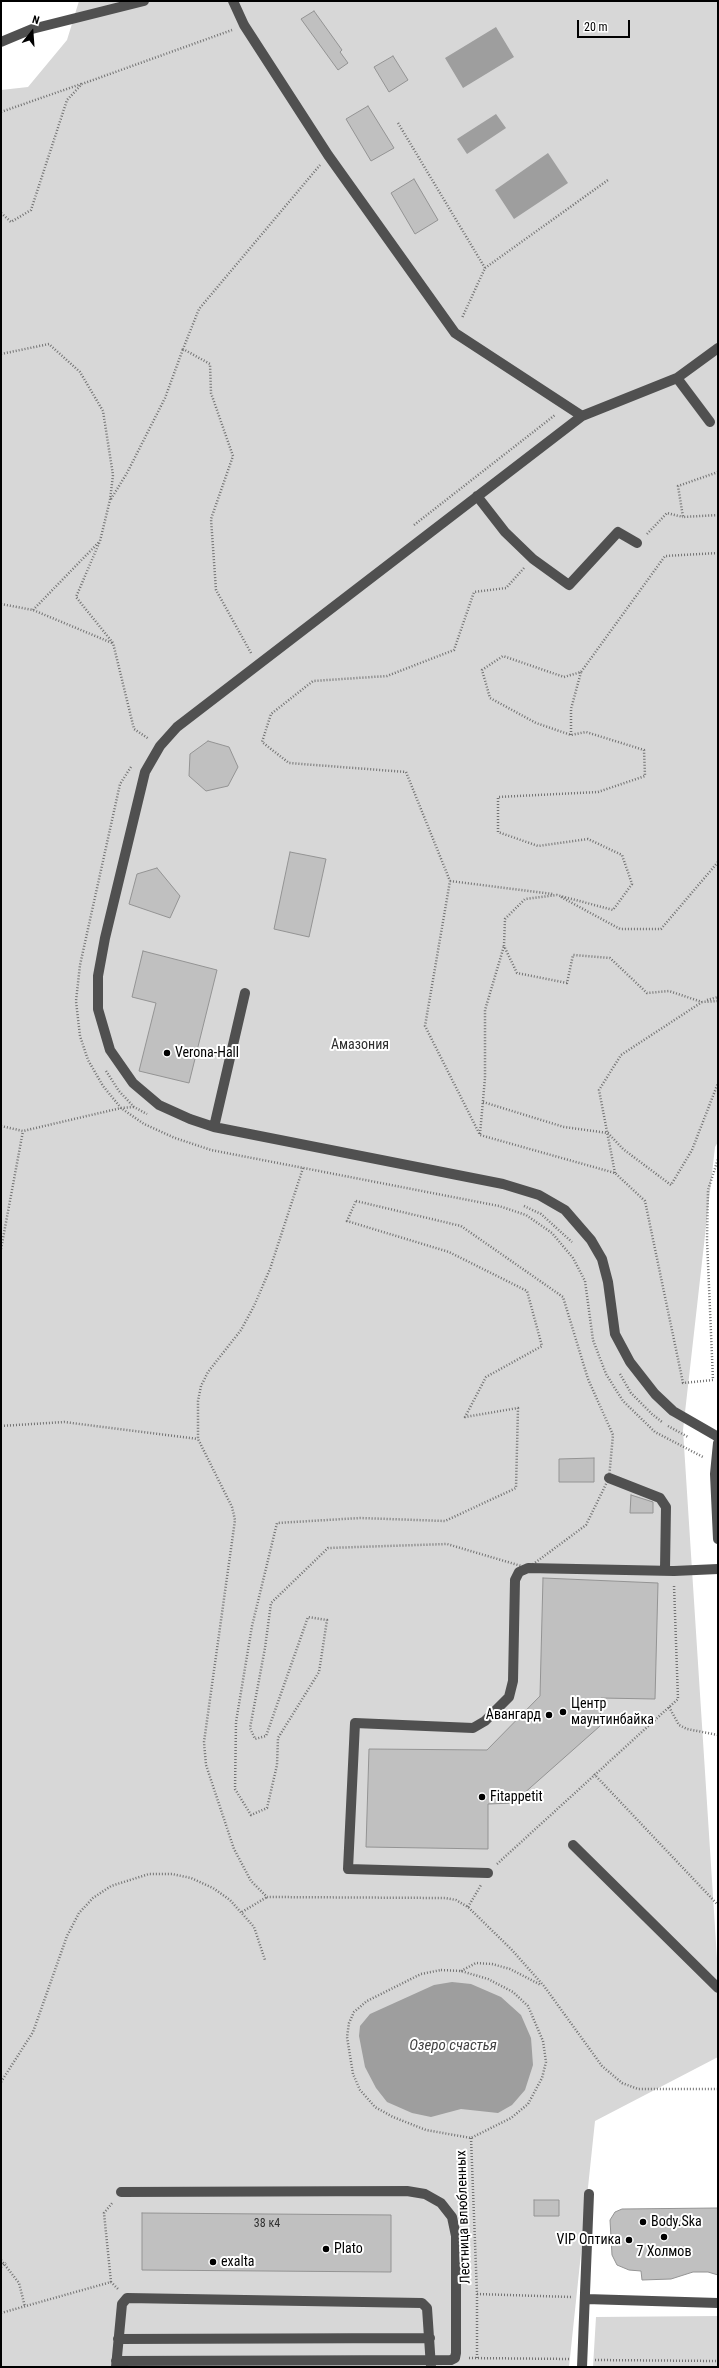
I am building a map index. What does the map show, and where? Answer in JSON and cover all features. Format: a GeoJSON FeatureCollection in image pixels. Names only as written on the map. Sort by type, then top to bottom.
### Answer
{"type":"FeatureCollection","features":[{"type":"Feature","properties":{"kind":"street"},"geometry":{"type":"LineString","coordinates":[[1,42],[32,29],[144,1]]}},
{"type":"Feature","properties":{"kind":"street"},"geometry":{"type":"LineString","coordinates":[[233,1],[244,25],[328,155],[455,333],[566,407],[582,416]]}},
{"type":"Feature","properties":{"kind":"street"},"geometry":{"type":"LineString","coordinates":[[718,348],[677,378],[582,416],[257,664],[177,727],[160,746],[145,772],[136,804],[105,938],[98,976],[98,1009],[110,1050],[133,1083],[159,1105],[190,1120],[214,1127],[503,1184],[539,1195],[565,1210],[590,1240],[602,1259],[608,1282],[615,1334],[630,1362],[655,1394],[673,1411],[718,1437]]}},
{"type":"Feature","properties":{"kind":"street"},"geometry":{"type":"LineString","coordinates":[[677,378],[710,422]]}},
{"type":"Feature","properties":{"kind":"street"},"geometry":{"type":"LineString","coordinates":[[477,496],[505,532],[533,559],[569,585],[618,532],[636,543]]}},
{"type":"Feature","properties":{"kind":"street"},"geometry":{"type":"LineString","coordinates":[[214,1127],[245,993]]}},
{"type":"Feature","properties":{"kind":"street"},"geometry":{"type":"LineString","coordinates":[[718,1443],[716,1474],[718,1539]]}},
{"type":"Feature","properties":{"kind":"street"},"geometry":{"type":"LineString","coordinates":[[610,1478],[660,1498],[666,1507],[669,1570]]}},
{"type":"Feature","properties":{"kind":"street"},"geometry":{"type":"LineString","coordinates":[[488,1873],[348,1868],[355,1723],[473,1728],[484,1722],[509,1697],[513,1681],[515,1580],[519,1572],[528,1568],[669,1570],[718,1569]]}},
{"type":"Feature","properties":{"kind":"street"},"geometry":{"type":"LineString","coordinates":[[573,1845],[718,1988]]}},
{"type":"Feature","properties":{"kind":"street"},"geometry":{"type":"LineString","coordinates":[[121,2192],[406,2191],[425,2194],[441,2203],[452,2217],[456,2236],[455,2358],[431,2364],[116,2364],[122,2304],[127,2298],[422,2303],[427,2308],[431,2364]]}},
{"type":"Feature","properties":{"kind":"street"},"geometry":{"type":"LineString","coordinates":[[582,2367],[586,2299],[589,2194]]}},
{"type":"Feature","properties":{"kind":"street"},"geometry":{"type":"LineString","coordinates":[[586,2299],[718,2303]]}},
{"type":"Feature","properties":{"kind":"street"},"geometry":{"type":"LineString","coordinates":[[118,2339],[430,2338]]}},
{"type":"Feature","properties":{"kind":"path"},"geometry":{"type":"LineString","coordinates":[[1,112],[244,25]]}},
{"type":"Feature","properties":{"kind":"path"},"geometry":{"type":"LineString","coordinates":[[1,213],[11,222],[31,210],[67,100],[82,84]]}},
{"type":"Feature","properties":{"kind":"path"},"geometry":{"type":"LineString","coordinates":[[398,123],[485,268]]}},
{"type":"Feature","properties":{"kind":"path"},"geometry":{"type":"LineString","coordinates":[[110,500],[127,473],[165,398],[199,309],[328,155]]}},
{"type":"Feature","properties":{"kind":"path"},"geometry":{"type":"LineString","coordinates":[[455,333],[485,268],[608,180]]}},
{"type":"Feature","properties":{"kind":"path"},"geometry":{"type":"LineString","coordinates":[[1,354],[49,344],[80,372],[103,411],[113,474],[110,500],[100,541],[76,598],[113,643],[134,729],[160,746]]}},
{"type":"Feature","properties":{"kind":"path"},"geometry":{"type":"LineString","coordinates":[[183,349],[210,364],[211,393],[233,456],[211,519],[216,590],[257,664]]}},
{"type":"Feature","properties":{"kind":"path"},"geometry":{"type":"LineString","coordinates":[[411,527],[566,407]]}},
{"type":"Feature","properties":{"kind":"path"},"geometry":{"type":"LineString","coordinates":[[683,517],[678,486],[718,472]]}},
{"type":"Feature","properties":{"kind":"path"},"geometry":{"type":"LineString","coordinates":[[636,543],[667,513],[683,517],[718,515]]}},
{"type":"Feature","properties":{"kind":"path"},"geometry":{"type":"LineString","coordinates":[[33,610],[100,541]]}},
{"type":"Feature","properties":{"kind":"path"},"geometry":{"type":"LineString","coordinates":[[571,735],[571,709],[581,672],[665,556],[718,553]]}},
{"type":"Feature","properties":{"kind":"path"},"geometry":{"type":"LineString","coordinates":[[533,559],[506,588],[474,592],[454,650],[387,676],[313,681],[271,714],[262,742],[289,763],[406,772],[450,881],[425,1026],[480,1135],[615,1173],[645,1201],[683,1383],[713,1380],[707,1240],[708,1190],[718,1159]]}},
{"type":"Feature","properties":{"kind":"path"},"geometry":{"type":"LineString","coordinates":[[1,604],[33,610],[113,643]]}},
{"type":"Feature","properties":{"kind":"path"},"geometry":{"type":"LineString","coordinates":[[244,658],[257,648]]}},
{"type":"Feature","properties":{"kind":"path"},"geometry":{"type":"LineString","coordinates":[[450,881],[557,895],[613,910],[632,884],[622,856],[588,839],[538,846],[498,832],[498,797],[598,792],[646,776],[644,750],[586,732],[571,735],[536,723],[490,698],[482,670],[503,656],[564,677],[581,672]]}},
{"type":"Feature","properties":{"kind":"path"},"geometry":{"type":"LineString","coordinates":[[144,745],[154,732]]}},
{"type":"Feature","properties":{"kind":"path"},"geometry":{"type":"LineString","coordinates":[[130,777],[134,765]]}},
{"type":"Feature","properties":{"kind":"path"},"geometry":{"type":"LineString","coordinates":[[480,1135],[483,1102],[485,1010],[504,946],[505,919],[525,899],[557,895],[620,929],[661,929],[718,862]]}},
{"type":"Feature","properties":{"kind":"path"},"geometry":{"type":"LineString","coordinates":[[504,946],[517,973],[567,983],[573,955],[610,958],[647,993],[669,991],[702,1002],[718,1001]]}},
{"type":"Feature","properties":{"kind":"path"},"geometry":{"type":"LineString","coordinates":[[615,1173],[599,1090],[621,1055],[702,1002],[718,997]]}},
{"type":"Feature","properties":{"kind":"path"},"geometry":{"type":"LineString","coordinates":[[105,1070],[119,1091],[134,1107],[151,1117]]}},
{"type":"Feature","properties":{"kind":"path"},"geometry":{"type":"LineString","coordinates":[[483,1102],[564,1127],[608,1133],[623,1149],[671,1185],[692,1150],[718,1083]]}},
{"type":"Feature","properties":{"kind":"path"},"geometry":{"type":"LineString","coordinates":[[1,1126],[23,1131],[121,1108],[134,1107]]}},
{"type":"Feature","properties":{"kind":"path"},"geometry":{"type":"LineString","coordinates":[[1,1249],[23,1131]]}},
{"type":"Feature","properties":{"kind":"path"},"geometry":{"type":"LineString","coordinates":[[304,1168],[270,1269],[254,1306],[241,1330],[208,1372],[201,1386],[198,1401],[198,1439],[232,1507],[235,1520],[204,1742],[206,1765],[234,1849],[251,1880],[267,1897],[274,1899],[445,1898],[456,1900],[468,1907],[511,1948],[544,1986],[602,2066],[622,2083],[638,2089],[718,2089]]}},
{"type":"Feature","properties":{"kind":"path"},"geometry":{"type":"LineString","coordinates":[[356,1201],[461,1226],[563,1297],[588,1379],[613,1435],[610,1478],[586,1525],[528,1568],[447,1544],[328,1548],[271,1603],[265,1648],[250,1728],[255,1739],[266,1736],[308,1617],[327,1620],[319,1672],[278,1738],[277,1765],[267,1808],[251,1815],[235,1789],[236,1722],[252,1626],[277,1523],[360,1518],[445,1521],[516,1488],[518,1408],[465,1417],[486,1377],[542,1346],[527,1291],[449,1252],[347,1221],[356,1201]]}},
{"type":"Feature","properties":{"kind":"path"},"geometry":{"type":"LineString","coordinates":[[520,1204],[541,1214],[562,1231],[577,1247]]}},
{"type":"Feature","properties":{"kind":"path"},"geometry":{"type":"LineString","coordinates":[[617,1369],[631,1393],[652,1414],[690,1438]]}},
{"type":"Feature","properties":{"kind":"path"},"geometry":{"type":"LineString","coordinates":[[1,1426],[64,1422],[198,1439]]}},
{"type":"Feature","properties":{"kind":"path"},"geometry":{"type":"LineString","coordinates":[[468,1907],[488,1873],[594,1774],[678,1699],[669,1570]]}},
{"type":"Feature","properties":{"kind":"path"},"geometry":{"type":"LineString","coordinates":[[669,1706],[679,1724],[687,1729],[718,1735]]}},
{"type":"Feature","properties":{"kind":"path"},"geometry":{"type":"LineString","coordinates":[[594,1774],[718,1905]]}},
{"type":"Feature","properties":{"kind":"path"},"geometry":{"type":"LineString","coordinates":[[1,2082],[33,2032],[67,1936],[79,1913],[93,1898],[111,1886],[135,1877],[149,1874],[172,1874],[191,1878],[212,1888],[230,1900],[254,1927],[265,1960]]}},
{"type":"Feature","properties":{"kind":"path"},"geometry":{"type":"LineString","coordinates":[[242,1912],[267,1897]]}},
{"type":"Feature","properties":{"kind":"path"},"geometry":{"type":"LineString","coordinates":[[461,1971],[476,1963],[492,1964],[510,1969],[544,1986]]}},
{"type":"Feature","properties":{"kind":"path"},"geometry":{"type":"LineString","coordinates":[[441,1970],[461,1971],[488,1979],[513,1992],[528,2006],[543,2041],[546,2062],[542,2078],[528,2104],[512,2118],[471,2138],[426,2130],[393,2117],[375,2107],[360,2090],[353,2074],[347,2037],[349,2023],[354,2012],[367,2001],[421,1974],[441,1970]]}},
{"type":"Feature","properties":{"kind":"path","name":"Лестница влюбленных"},"geometry":{"type":"LineString","coordinates":[[471,2138],[477,2294],[477,2358]]}},
{"type":"Feature","properties":{"kind":"path"},"geometry":{"type":"LineString","coordinates":[[104,2213],[111,2282],[127,2298]]}},
{"type":"Feature","properties":{"kind":"path"},"geometry":{"type":"LineString","coordinates":[[1,2260],[6,2264],[19,2283],[25,2307]]}},
{"type":"Feature","properties":{"kind":"path"},"geometry":{"type":"LineString","coordinates":[[1,2267],[6,2264]]}},
{"type":"Feature","properties":{"kind":"path"},"geometry":{"type":"LineString","coordinates":[[1,2313],[111,2282]]}},
{"type":"Feature","properties":{"kind":"path"},"geometry":{"type":"LineString","coordinates":[[477,2294],[560,2296],[586,2299]]}},
{"type":"Feature","properties":{"kind":"green space","name":"Амазония"},"geometry":{"type":"Polygon","coordinates":[[[79,1],[718,1],[718,1142],[715,1147],[683,1430],[718,1974],[718,2057],[595,2121],[569,2367],[1,2367],[1,90],[28,87],[67,40],[79,1]]]}},
{"type":"Feature","properties":{"kind":"green space"},"geometry":{"type":"Polygon","coordinates":[[[718,2316],[718,2367],[593,2367],[596,2317],[718,2316]]]}},
{"type":"Feature","properties":{"kind":"water"},"geometry":{"type":"Polygon","coordinates":[[[496,27],[514,57],[463,88],[445,58],[496,27]]]}},
{"type":"Feature","properties":{"kind":"water"},"geometry":{"type":"Polygon","coordinates":[[[496,114],[506,128],[467,154],[457,139],[496,114]]]}},
{"type":"Feature","properties":{"kind":"water"},"geometry":{"type":"Polygon","coordinates":[[[548,153],[568,183],[514,219],[495,190],[548,153]]]}},
{"type":"Feature","properties":{"kind":"water","name":"Озеро счастья"},"geometry":{"type":"Polygon","coordinates":[[[452,1982],[471,1984],[501,1997],[521,2015],[531,2038],[533,2065],[525,2090],[512,2105],[498,2113],[461,2109],[431,2117],[412,2113],[387,2102],[376,2088],[365,2067],[359,2036],[360,2026],[370,2014],[434,1985],[452,1982]]]}},
{"type":"Feature","properties":{"kind":"building"},"geometry":{"type":"Polygon","coordinates":[[[314,11],[342,50],[340,52],[348,63],[338,70],[301,19],[314,11]]]}},
{"type":"Feature","properties":{"kind":"building"},"geometry":{"type":"Polygon","coordinates":[[[393,56],[408,80],[389,92],[374,67],[393,56]]]}},
{"type":"Feature","properties":{"kind":"building"},"geometry":{"type":"Polygon","coordinates":[[[368,106],[394,148],[371,161],[346,119],[368,106]]]}},
{"type":"Feature","properties":{"kind":"building"},"geometry":{"type":"Polygon","coordinates":[[[414,179],[438,220],[415,234],[391,193],[414,179]]]}},
{"type":"Feature","properties":{"kind":"building"},"geometry":{"type":"Polygon","coordinates":[[[208,741],[229,747],[238,767],[228,786],[206,791],[189,776],[190,754],[208,741]]]}},
{"type":"Feature","properties":{"kind":"building"},"geometry":{"type":"Polygon","coordinates":[[[290,852],[326,859],[309,937],[274,929],[290,852]]]}},
{"type":"Feature","properties":{"kind":"building"},"geometry":{"type":"Polygon","coordinates":[[[157,868],[180,896],[170,918],[129,904],[137,874],[157,868]]]}},
{"type":"Feature","properties":{"kind":"building"},"geometry":{"type":"Polygon","coordinates":[[[143,951],[217,970],[189,1083],[139,1071],[156,1003],[132,997],[143,951]]]}},
{"type":"Feature","properties":{"kind":"building"},"geometry":{"type":"Polygon","coordinates":[[[594,1458],[594,1482],[559,1482],[559,1459],[594,1458]]]}},
{"type":"Feature","properties":{"kind":"building"},"geometry":{"type":"Polygon","coordinates":[[[631,1495],[653,1502],[653,1513],[630,1513],[631,1495]]]}},
{"type":"Feature","properties":{"kind":"building","name":"Центр маунтинбайка"},"geometry":{"type":"Polygon","coordinates":[[[543,1578],[658,1583],[655,1699],[601,1698],[600,1726],[513,1803],[488,1804],[488,1849],[366,1847],[369,1749],[487,1750],[540,1696],[543,1578]]]}},
{"type":"Feature","properties":{"kind":"building"},"geometry":{"type":"Polygon","coordinates":[[[534,2200],[559,2200],[559,2216],[534,2216],[534,2200]]]}},
{"type":"Feature","properties":{"kind":"building","name":"7 Холмов"},"geometry":{"type":"Polygon","coordinates":[[[718,2208],[718,2275],[708,2272],[693,2272],[671,2279],[642,2280],[641,2271],[629,2270],[617,2265],[612,2255],[610,2220],[615,2212],[622,2209],[718,2208]]]}},
{"type":"Feature","properties":{"kind":"building"},"geometry":{"type":"Polygon","coordinates":[[[142,2213],[391,2215],[391,2272],[142,2270],[142,2213]]]}},
{"type":"Feature","properties":{"kind":"place","name":"Verona-Hall"},"geometry":{"type":"Point","coordinates":[167,1053]}},
{"type":"Feature","properties":{"kind":"place","name":"Центр маунтинбайка"},"geometry":{"type":"Point","coordinates":[563,1712]}},
{"type":"Feature","properties":{"kind":"place","name":"Авангард"},"geometry":{"type":"Point","coordinates":[549,1715]}},
{"type":"Feature","properties":{"kind":"place","name":"Fitappetit"},"geometry":{"type":"Point","coordinates":[482,1797]}},
{"type":"Feature","properties":{"kind":"place","name":"Body.Ska"},"geometry":{"type":"Point","coordinates":[643,2222]}},
{"type":"Feature","properties":{"kind":"place","name":"7 Холмов"},"geometry":{"type":"Point","coordinates":[664,2237]}},
{"type":"Feature","properties":{"kind":"place","name":"VIP Оптика"},"geometry":{"type":"Point","coordinates":[629,2240]}},
{"type":"Feature","properties":{"kind":"place","name":"Plato"},"geometry":{"type":"Point","coordinates":[326,2249]}},
{"type":"Feature","properties":{"kind":"place","name":"exalta"},"geometry":{"type":"Point","coordinates":[213,2262]}}]}
